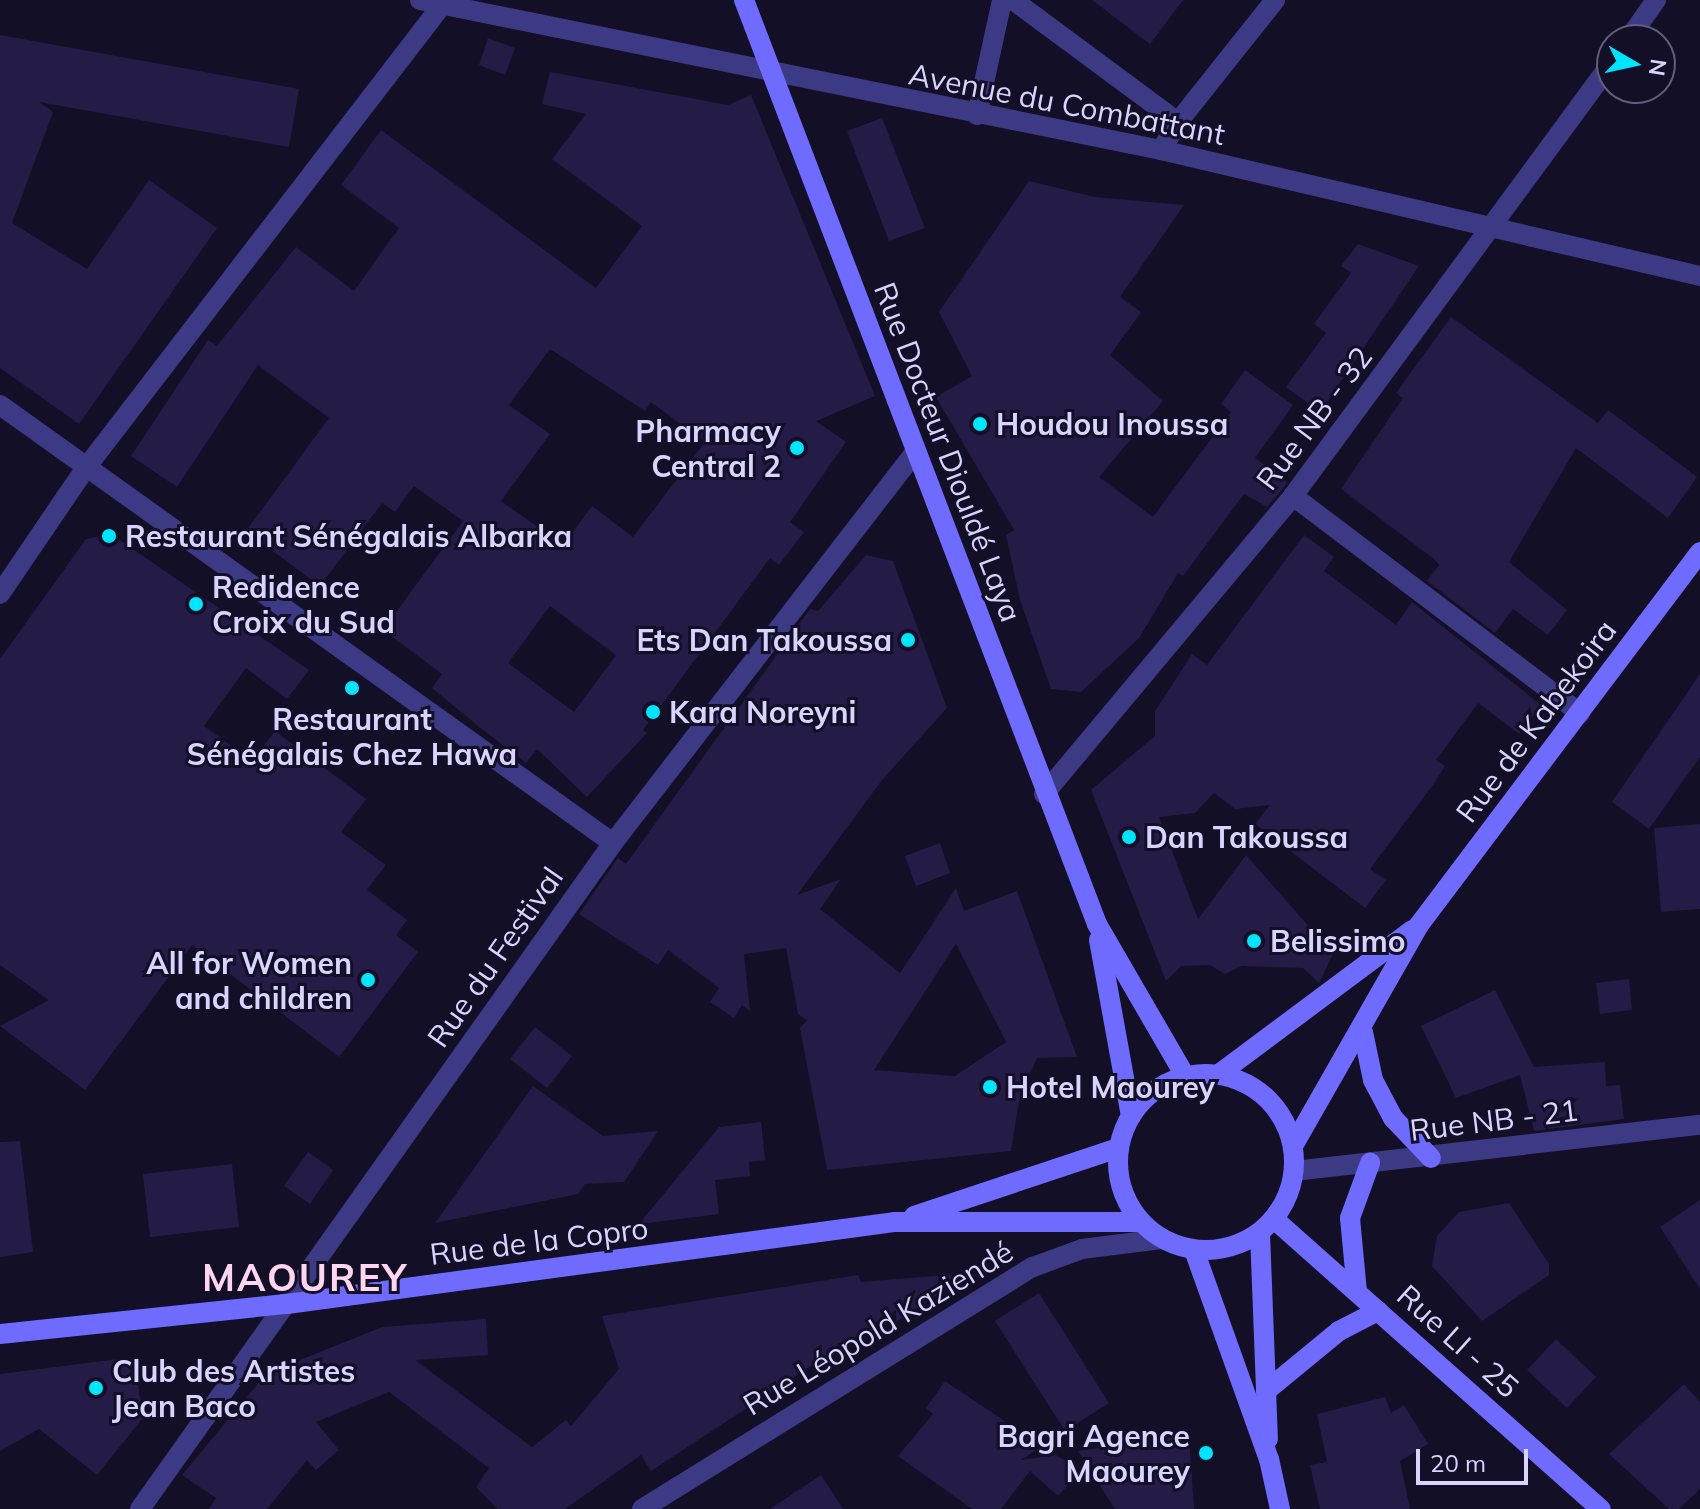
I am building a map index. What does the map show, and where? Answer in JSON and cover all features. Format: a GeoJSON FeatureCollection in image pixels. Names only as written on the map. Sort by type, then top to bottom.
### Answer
{"type":"FeatureCollection","features":[{"type":"Feature","properties":{"kind":"street","name":"Avenue du Combattant"},"geometry":{"type":"LineString","coordinates":[[420,0],[773,76],[1161,150],[1493,231],[1700,276]]}},
{"type":"Feature","properties":{"kind":"street","name":"Rue Docteur Diouldé Laya"},"geometry":{"type":"LineString","coordinates":[[744,0],[1044,794],[1097,924],[1185,1076]]}},
{"type":"Feature","properties":{"kind":"street"},"geometry":{"type":"LineString","coordinates":[[977,115],[1002,0]]}},
{"type":"Feature","properties":{"kind":"street"},"geometry":{"type":"LineString","coordinates":[[1013,0],[1178,122]]}},
{"type":"Feature","properties":{"kind":"street"},"geometry":{"type":"LineString","coordinates":[[1161,150],[1178,122],[1275,0]]}},
{"type":"Feature","properties":{"kind":"street"},"geometry":{"type":"LineString","coordinates":[[1639,24],[1656,0]]}},
{"type":"Feature","properties":{"kind":"street"},"geometry":{"type":"LineString","coordinates":[[0,594],[85,469],[442,5]]}},
{"type":"Feature","properties":{"kind":"street","name":"Rue NB - 32"},"geometry":{"type":"LineString","coordinates":[[1044,794],[1293,496],[1493,231],[1596,85]]}},
{"type":"Feature","properties":{"kind":"street"},"geometry":{"type":"LineString","coordinates":[[0,405],[85,469],[613,843]]}},
{"type":"Feature","properties":{"kind":"street","name":"Rue du Festival"},"geometry":{"type":"LineString","coordinates":[[140,1509],[613,843],[916,451]]}},
{"type":"Feature","properties":{"kind":"street"},"geometry":{"type":"LineString","coordinates":[[1293,496],[1580,713]]}},
{"type":"Feature","properties":{"kind":"street","name":"Rue de Kabekoira"},"geometry":{"type":"LineString","coordinates":[[1293,1146],[1363,1032],[1419,925],[1700,552]]}},
{"type":"Feature","properties":{"kind":"street","name":"Rue Docteur Diouldé Laya"},"geometry":{"type":"LineString","coordinates":[[1097,924],[1131,1116]]}},
{"type":"Feature","properties":{"kind":"street","name":"Rue de Kabekoira"},"geometry":{"type":"LineString","coordinates":[[1219,1074],[1419,925]]}},
{"type":"Feature","properties":{"kind":"street"},"geometry":{"type":"LineString","coordinates":[[1363,1032],[1373,1080],[1393,1118],[1431,1158]]}},
{"type":"Feature","properties":{"kind":"street"},"geometry":{"type":"LineString","coordinates":[[1267,1226],[1239,1244],[1194,1250],[1161,1239],[1141,1222],[1126,1200],[1119,1148],[1131,1116],[1163,1084],[1185,1076],[1219,1074],[1259,1091],[1286,1125],[1293,1146],[1294,1171],[1267,1226],[1266,1391],[1269,1459]]}},
{"type":"Feature","properties":{"kind":"street","name":"Rue NB - 21"},"geometry":{"type":"LineString","coordinates":[[1294,1171],[1431,1158],[1700,1125]]}},
{"type":"Feature","properties":{"kind":"street","name":"Rue de la Copro"},"geometry":{"type":"LineString","coordinates":[[895,1222],[1119,1148]]}},
{"type":"Feature","properties":{"kind":"street"},"geometry":{"type":"LineString","coordinates":[[1357,1292],[1350,1218],[1370,1163]]}},
{"type":"Feature","properties":{"kind":"street","name":"Rue de la Copro"},"geometry":{"type":"LineString","coordinates":[[0,1334],[287,1304],[895,1222],[1141,1222]]}},
{"type":"Feature","properties":{"kind":"street","name":"Rue LI - 25"},"geometry":{"type":"LineString","coordinates":[[1267,1226],[1357,1292],[1601,1509]]}},
{"type":"Feature","properties":{"kind":"street","name":"Rue Léopold Kaziendé"},"geometry":{"type":"LineString","coordinates":[[642,1509],[1033,1267],[1082,1249],[1161,1239]]}},
{"type":"Feature","properties":{"kind":"street"},"geometry":{"type":"LineString","coordinates":[[1194,1250],[1269,1459],[1280,1509]]}},
{"type":"Feature","properties":{"kind":"street"},"geometry":{"type":"LineString","coordinates":[[1266,1391],[1339,1331],[1378,1311]]}},
{"type":"Feature","properties":{"kind":"building"},"geometry":{"type":"Polygon","coordinates":[[[1092,0],[1183,0],[1150,44],[1092,0]]]}},
{"type":"Feature","properties":{"kind":"building"},"geometry":{"type":"Polygon","coordinates":[[[0,35],[299,89],[289,147],[39,102],[53,112],[12,223],[87,269],[149,180],[217,228],[79,424],[0,368],[0,35]]]}},
{"type":"Feature","properties":{"kind":"building"},"geometry":{"type":"Polygon","coordinates":[[[488,38],[515,48],[505,75],[479,65],[488,38]]]}},
{"type":"Feature","properties":{"kind":"building"},"geometry":{"type":"Polygon","coordinates":[[[550,72],[728,105],[751,95],[875,396],[816,421],[846,442],[790,522],[804,532],[779,565],[770,558],[643,730],[647,733],[587,797],[537,749],[526,763],[478,726],[432,688],[442,674],[383,630],[463,521],[414,486],[395,512],[382,503],[320,586],[246,531],[329,418],[258,365],[177,487],[131,456],[208,340],[217,346],[296,247],[354,291],[399,228],[341,185],[381,130],[596,288],[642,226],[552,159],[586,114],[542,104],[550,72]],[[550,349],[509,405],[550,434],[501,501],[563,545],[592,506],[633,537],[705,442],[651,402],[645,411],[550,349]],[[550,606],[508,663],[574,712],[616,655],[550,606]]]}},
{"type":"Feature","properties":{"kind":"building"},"geometry":{"type":"Polygon","coordinates":[[[882,118],[925,228],[889,241],[847,131],[882,118]]]}},
{"type":"Feature","properties":{"kind":"building"},"geometry":{"type":"Polygon","coordinates":[[[1029,181],[1095,197],[1184,205],[1120,297],[1141,312],[1110,355],[1163,401],[1099,477],[1153,517],[1231,412],[1221,404],[1245,370],[1293,405],[1255,458],[1287,482],[1283,488],[1267,507],[1244,494],[1183,576],[1178,573],[1139,638],[1081,692],[1051,689],[1020,600],[1006,535],[1014,530],[936,397],[972,376],[939,312],[1029,181]]]}},
{"type":"Feature","properties":{"kind":"building"},"geometry":{"type":"Polygon","coordinates":[[[1358,244],[1419,266],[1320,412],[1286,387],[1326,333],[1314,324],[1351,273],[1341,266],[1358,244]]]}},
{"type":"Feature","properties":{"kind":"building"},"geometry":{"type":"Polygon","coordinates":[[[1451,317],[1598,423],[1608,410],[1697,477],[1668,518],[1576,448],[1509,562],[1567,610],[1548,635],[1513,609],[1495,633],[1427,581],[1439,565],[1434,559],[1341,489],[1403,398],[1396,393],[1451,317]]]}},
{"type":"Feature","properties":{"kind":"building"},"geometry":{"type":"Polygon","coordinates":[[[111,534],[309,670],[287,699],[246,668],[204,726],[252,761],[275,731],[366,799],[341,832],[386,865],[367,890],[407,920],[396,935],[418,952],[339,1057],[192,945],[85,1090],[0,1026],[49,1000],[0,965],[0,659],[86,539],[111,534]]]}},
{"type":"Feature","properties":{"kind":"building"},"geometry":{"type":"Polygon","coordinates":[[[1304,535],[1334,557],[1324,571],[1396,625],[1412,602],[1541,705],[1519,734],[1478,703],[1436,760],[1445,766],[1433,785],[1370,869],[1386,880],[1365,908],[1255,824],[1270,805],[1235,809],[1214,793],[1195,813],[1159,817],[1198,919],[1246,855],[1333,954],[1319,983],[1303,968],[1242,966],[1225,974],[1210,965],[1181,966],[1166,981],[1091,790],[1155,736],[1155,711],[1192,654],[1207,665],[1304,535]]]}},
{"type":"Feature","properties":{"kind":"building"},"geometry":{"type":"Polygon","coordinates":[[[866,555],[893,561],[947,708],[882,780],[797,895],[841,879],[820,909],[900,973],[956,888],[964,911],[1017,891],[1077,1057],[1037,1058],[1019,1101],[1011,1151],[827,1170],[800,1028],[807,1020],[798,1014],[786,948],[744,954],[750,1011],[742,1005],[734,1018],[710,1002],[719,988],[668,950],[658,965],[579,914],[618,858],[626,864],[810,609],[818,611],[866,555]],[[956,944],[874,1070],[955,1076],[1006,1042],[956,944]]]}},
{"type":"Feature","properties":{"kind":"building"},"geometry":{"type":"Polygon","coordinates":[[[1700,674],[1700,757],[1649,829],[1612,802],[1700,674]]]}},
{"type":"Feature","properties":{"kind":"building"},"geometry":{"type":"Polygon","coordinates":[[[1700,824],[1700,909],[1661,912],[1654,828],[1700,824]]]}},
{"type":"Feature","properties":{"kind":"building"},"geometry":{"type":"Polygon","coordinates":[[[940,843],[950,873],[916,886],[905,856],[940,843]]]}},
{"type":"Feature","properties":{"kind":"building"},"geometry":{"type":"Polygon","coordinates":[[[1629,979],[1632,1010],[1600,1014],[1596,983],[1629,979]]]}},
{"type":"Feature","properties":{"kind":"building"},"geometry":{"type":"Polygon","coordinates":[[[1495,990],[1534,1067],[1605,1062],[1606,1086],[1620,1085],[1624,1119],[1534,1131],[1520,1075],[1456,1098],[1421,1026],[1495,990]]]}},
{"type":"Feature","properties":{"kind":"building"},"geometry":{"type":"Polygon","coordinates":[[[535,1027],[572,1056],[547,1088],[510,1059],[535,1027]]]}},
{"type":"Feature","properties":{"kind":"building"},"geometry":{"type":"Polygon","coordinates":[[[533,1086],[603,1136],[658,1131],[624,1182],[585,1184],[578,1194],[435,1223],[533,1086]]]}},
{"type":"Feature","properties":{"kind":"building"},"geometry":{"type":"Polygon","coordinates":[[[761,1122],[765,1160],[749,1162],[750,1176],[715,1180],[719,1214],[639,1224],[719,1127],[761,1122]]]}},
{"type":"Feature","properties":{"kind":"building"},"geometry":{"type":"Polygon","coordinates":[[[20,1141],[33,1252],[0,1257],[0,1142],[20,1141]]]}},
{"type":"Feature","properties":{"kind":"building"},"geometry":{"type":"Polygon","coordinates":[[[308,1152],[333,1170],[310,1204],[284,1186],[308,1152]]]}},
{"type":"Feature","properties":{"kind":"building"},"geometry":{"type":"Polygon","coordinates":[[[232,1164],[239,1227],[150,1237],[143,1174],[232,1164]]]}},
{"type":"Feature","properties":{"kind":"building"},"geometry":{"type":"Polygon","coordinates":[[[1700,1200],[1700,1289],[1660,1227],[1700,1200]]]}},
{"type":"Feature","properties":{"kind":"building"},"geometry":{"type":"Polygon","coordinates":[[[1509,1203],[1549,1264],[1549,1275],[1482,1321],[1432,1266],[1437,1236],[1459,1212],[1509,1203]]]}},
{"type":"Feature","properties":{"kind":"building"},"geometry":{"type":"Polygon","coordinates":[[[970,1273],[896,1322],[896,1310],[651,1471],[641,1455],[565,1509],[498,1509],[476,1487],[489,1468],[389,1392],[316,1422],[339,1450],[316,1470],[307,1460],[267,1509],[209,1509],[216,1498],[182,1475],[275,1363],[280,1368],[382,1327],[486,1319],[488,1355],[415,1360],[532,1447],[566,1420],[571,1426],[619,1369],[602,1316],[858,1275],[861,1282],[970,1273]]]}},
{"type":"Feature","properties":{"kind":"building"},"geometry":{"type":"Polygon","coordinates":[[[1039,1293],[1109,1403],[1065,1431],[995,1321],[1039,1293]]]}},
{"type":"Feature","properties":{"kind":"building"},"geometry":{"type":"Polygon","coordinates":[[[1556,1339],[1596,1377],[1567,1408],[1527,1370],[1556,1339]]]}},
{"type":"Feature","properties":{"kind":"building"},"geometry":{"type":"Polygon","coordinates":[[[134,1357],[143,1418],[97,1475],[39,1429],[0,1451],[0,1374],[134,1357]]]}},
{"type":"Feature","properties":{"kind":"building"},"geometry":{"type":"Polygon","coordinates":[[[945,1381],[1042,1446],[1021,1460],[1056,1455],[1081,1471],[1058,1496],[1030,1471],[1001,1509],[972,1509],[898,1456],[933,1414],[926,1408],[945,1381]]]}},
{"type":"Feature","properties":{"kind":"building"},"geometry":{"type":"Polygon","coordinates":[[[1684,1384],[1700,1402],[1700,1489],[1679,1509],[1669,1509],[1609,1454],[1684,1384]]]}},
{"type":"Feature","properties":{"kind":"building"},"geometry":{"type":"Polygon","coordinates":[[[1385,1397],[1391,1413],[1404,1405],[1428,1444],[1400,1461],[1410,1509],[1320,1509],[1310,1465],[1327,1462],[1317,1414],[1385,1397]]]}},
{"type":"Feature","properties":{"kind":"building"},"geometry":{"type":"Polygon","coordinates":[[[1189,1435],[1194,1509],[1115,1509],[1078,1451],[1189,1435]]]}},
{"type":"Feature","properties":{"kind":"building"},"geometry":{"type":"Polygon","coordinates":[[[821,1475],[843,1509],[770,1509],[821,1475]]]}},
{"type":"Feature","properties":{"kind":"place","name":"Houdou Inoussa"},"geometry":{"type":"Point","coordinates":[980,424]}},
{"type":"Feature","properties":{"kind":"place","name":"Pharmacy Central 2"},"geometry":{"type":"Point","coordinates":[797,448]}},
{"type":"Feature","properties":{"kind":"place","name":"Restaurant Sénégalais Albarka"},"geometry":{"type":"Point","coordinates":[109,536]}},
{"type":"Feature","properties":{"kind":"place","name":"Redidence Croix du Sud"},"geometry":{"type":"Point","coordinates":[196,604]}},
{"type":"Feature","properties":{"kind":"place","name":"Ets Dan Takoussa"},"geometry":{"type":"Point","coordinates":[908,640]}},
{"type":"Feature","properties":{"kind":"place","name":"Restaurant Sénégalais Chez Hawa"},"geometry":{"type":"Point","coordinates":[352,688]}},
{"type":"Feature","properties":{"kind":"place","name":"Kara Noreyni"},"geometry":{"type":"Point","coordinates":[653,712]}},
{"type":"Feature","properties":{"kind":"place","name":"Dan Takoussa"},"geometry":{"type":"Point","coordinates":[1129,837]}},
{"type":"Feature","properties":{"kind":"place","name":"Belissimo"},"geometry":{"type":"Point","coordinates":[1254,941]}},
{"type":"Feature","properties":{"kind":"place","name":"All for Women and children"},"geometry":{"type":"Point","coordinates":[368,980]}},
{"type":"Feature","properties":{"kind":"place","name":"Hotel Maourey"},"geometry":{"type":"Point","coordinates":[990,1087]}},
{"type":"Feature","properties":{"kind":"place","name":"Club des Artistes Jean Baco"},"geometry":{"type":"Point","coordinates":[96,1388]}},
{"type":"Feature","properties":{"kind":"place","name":"Bagri Agence Maourey"},"geometry":{"type":"Point","coordinates":[1206,1453]}},
{"type":"Feature","properties":{"kind":"district","name":"MAOUREY"},"geometry":{"type":"Point","coordinates":[305,1278]}}]}
